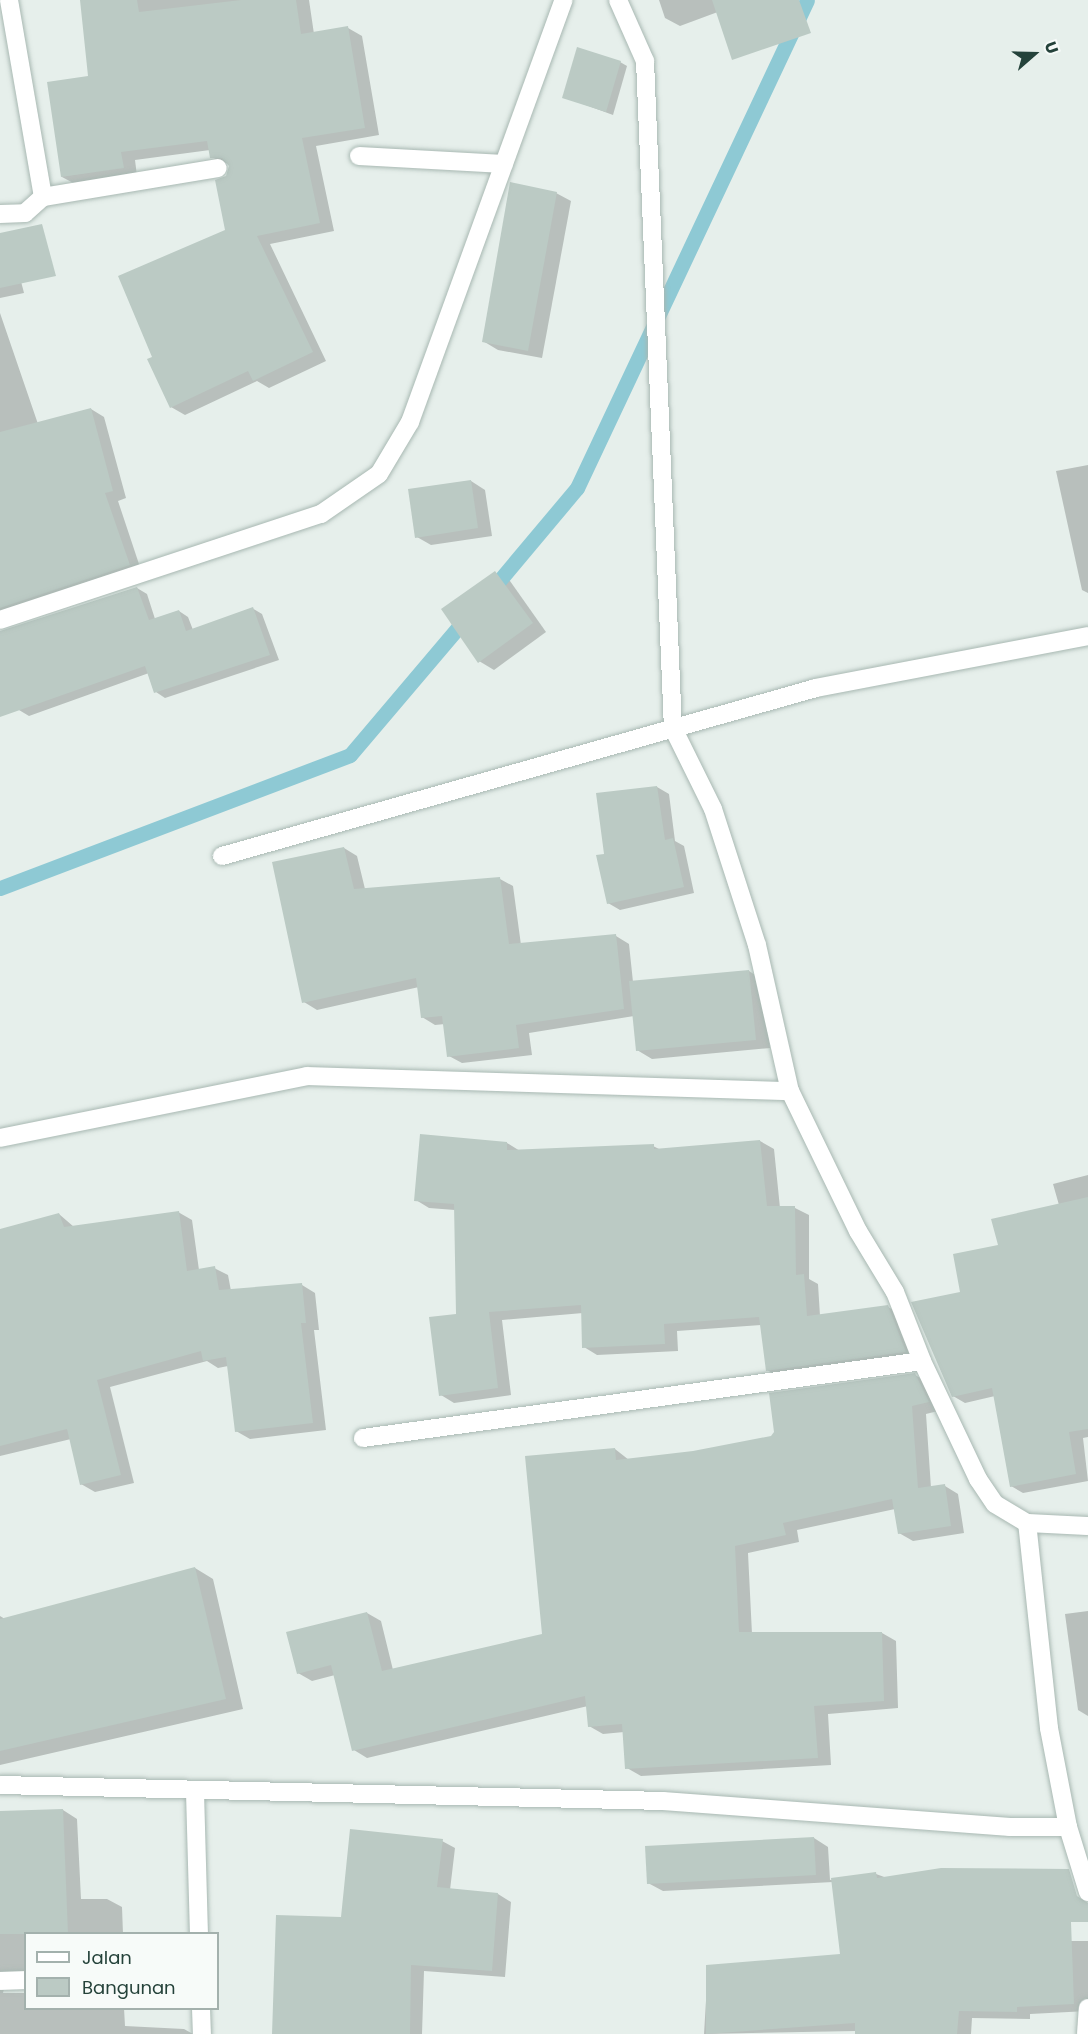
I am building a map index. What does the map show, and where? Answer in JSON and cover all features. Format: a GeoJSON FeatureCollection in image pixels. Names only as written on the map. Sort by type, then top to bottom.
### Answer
{"type":"FeatureCollection","features":[{"type":"Feature","properties":{"kind":"street"},"geometry":{"type":"LineString","coordinates":[[9,0],[44,197]]}},
{"type":"Feature","properties":{"kind":"street"},"geometry":{"type":"LineString","coordinates":[[0,620],[321,514],[379,474],[410,422],[564,0]]}},
{"type":"Feature","properties":{"kind":"street"},"geometry":{"type":"LineString","coordinates":[[618,0],[645,61],[673,728],[713,809],[753,933],[790,1091],[858,1232],[895,1292],[922,1361],[978,1479],[995,1504],[1027,1523],[1088,1526]]}},
{"type":"Feature","properties":{"kind":"street"},"geometry":{"type":"LineString","coordinates":[[359,156],[504,164]]}},
{"type":"Feature","properties":{"kind":"street"},"geometry":{"type":"LineString","coordinates":[[0,214],[25,213],[44,197],[218,168]]}},
{"type":"Feature","properties":{"kind":"street"},"geometry":{"type":"LineString","coordinates":[[222,856],[816,688],[1088,636]]}},
{"type":"Feature","properties":{"kind":"street"},"geometry":{"type":"LineString","coordinates":[[0,1138],[307,1076],[790,1091]]}},
{"type":"Feature","properties":{"kind":"street"},"geometry":{"type":"LineString","coordinates":[[363,1438],[922,1361]]}},
{"type":"Feature","properties":{"kind":"street"},"geometry":{"type":"LineString","coordinates":[[1027,1523],[1049,1728],[1068,1827],[1088,1892]]}},
{"type":"Feature","properties":{"kind":"street"},"geometry":{"type":"LineString","coordinates":[[0,1785],[195,1792],[663,1802],[1010,1827],[1068,1827]]}},
{"type":"Feature","properties":{"kind":"street"},"geometry":{"type":"LineString","coordinates":[[195,1792],[199,1932]]}},
{"type":"Feature","properties":{"kind":"street"},"geometry":{"type":"LineString","coordinates":[[0,1981],[24,1980]]}},
{"type":"Feature","properties":{"kind":"street"},"geometry":{"type":"LineString","coordinates":[[1086,2034],[1088,2008]]}},
{"type":"Feature","properties":{"kind":"street"},"geometry":{"type":"LineString","coordinates":[[201,2010],[202,2034]]}},
{"type":"Feature","properties":{"kind":"building"},"geometry":{"type":"Polygon","coordinates":[[[80,0],[137,0],[139,12],[241,0],[296,0],[301,34],[348,26],[365,128],[302,138],[320,223],[257,236],[313,352],[253,381],[248,371],[170,408],[147,359],[152,357],[118,276],[225,230],[215,180],[226,176],[229,166],[222,158],[210,158],[207,141],[121,152],[124,168],[61,177],[47,82],[88,76],[80,0]]]}},
{"type":"Feature","properties":{"kind":"building"},"geometry":{"type":"Polygon","coordinates":[[[712,0],[799,0],[811,33],[732,60],[712,0]]]}},
{"type":"Feature","properties":{"kind":"building"},"geometry":{"type":"Polygon","coordinates":[[[577,47],[621,61],[606,112],[562,98],[577,47]]]}},
{"type":"Feature","properties":{"kind":"building"},"geometry":{"type":"Polygon","coordinates":[[[510,182],[557,192],[528,351],[482,342],[510,182]]]}},
{"type":"Feature","properties":{"kind":"building"},"geometry":{"type":"Polygon","coordinates":[[[42,224],[56,276],[0,288],[0,233],[42,224]]]}},
{"type":"Feature","properties":{"kind":"building"},"geometry":{"type":"Polygon","coordinates":[[[91,408],[113,491],[105,493],[130,565],[0,608],[0,432],[91,408]]]}},
{"type":"Feature","properties":{"kind":"building"},"geometry":{"type":"Polygon","coordinates":[[[471,480],[478,528],[415,538],[408,489],[471,480]]]}},
{"type":"Feature","properties":{"kind":"building"},"geometry":{"type":"Polygon","coordinates":[[[495,571],[533,623],[478,663],[441,609],[495,571]]]}},
{"type":"Feature","properties":{"kind":"building"},"geometry":{"type":"Polygon","coordinates":[[[137,587],[149,620],[179,610],[186,631],[253,607],[270,655],[154,693],[145,666],[0,717],[0,631],[137,587]]]}},
{"type":"Feature","properties":{"kind":"building"},"geometry":{"type":"Polygon","coordinates":[[[657,786],[665,840],[673,838],[684,887],[607,904],[596,855],[604,854],[596,793],[657,786]]]}},
{"type":"Feature","properties":{"kind":"building"},"geometry":{"type":"Polygon","coordinates":[[[344,847],[354,889],[500,877],[509,944],[616,934],[624,1009],[516,1025],[519,1048],[447,1057],[442,1016],[421,1018],[416,978],[302,1003],[272,862],[344,847]]]}},
{"type":"Feature","properties":{"kind":"building"},"geometry":{"type":"Polygon","coordinates":[[[749,970],[756,1040],[636,1051],[629,981],[749,970]]]}},
{"type":"Feature","properties":{"kind":"building"},"geometry":{"type":"Polygon","coordinates":[[[420,1134],[507,1142],[507,1150],[654,1144],[654,1149],[760,1140],[767,1206],[795,1206],[796,1275],[804,1274],[807,1316],[888,1305],[906,1352],[766,1371],[759,1317],[664,1324],[665,1344],[582,1348],[581,1305],[489,1312],[498,1388],[439,1396],[429,1317],[456,1314],[454,1204],[414,1201],[420,1134]]]}},
{"type":"Feature","properties":{"kind":"building"},"geometry":{"type":"Polygon","coordinates":[[[1088,1197],[1088,1429],[1069,1432],[1076,1474],[1010,1487],[992,1388],[952,1397],[911,1302],[960,1292],[953,1254],[998,1245],[991,1219],[1088,1197]]]}},
{"type":"Feature","properties":{"kind":"building"},"geometry":{"type":"Polygon","coordinates":[[[179,1211],[187,1271],[215,1266],[219,1290],[302,1283],[306,1323],[301,1323],[313,1423],[235,1432],[226,1357],[203,1361],[201,1351],[97,1380],[121,1475],[80,1485],[67,1429],[0,1446],[0,1229],[59,1213],[64,1227],[179,1211]]]}},
{"type":"Feature","properties":{"kind":"building"},"geometry":{"type":"Polygon","coordinates":[[[915,1373],[929,1402],[912,1406],[918,1488],[945,1484],[951,1526],[898,1534],[892,1499],[783,1523],[786,1535],[735,1546],[739,1632],[882,1632],[884,1701],[814,1706],[818,1758],[625,1769],[622,1724],[588,1727],[585,1696],[352,1751],[331,1665],[297,1674],[286,1632],[367,1612],[382,1671],[542,1634],[525,1456],[615,1448],[616,1460],[693,1451],[771,1436],[774,1432],[769,1393],[915,1373]]]}},
{"type":"Feature","properties":{"kind":"building"},"geometry":{"type":"Polygon","coordinates":[[[195,1567],[226,1699],[0,1751],[0,1619],[195,1567]]]}},
{"type":"Feature","properties":{"kind":"building"},"geometry":{"type":"Polygon","coordinates":[[[63,1809],[68,1932],[0,1934],[0,1811],[63,1809]]]}},
{"type":"Feature","properties":{"kind":"building"},"geometry":{"type":"Polygon","coordinates":[[[350,1829],[443,1839],[437,1887],[498,1893],[492,1971],[411,1965],[410,2034],[272,2034],[276,1915],[341,1917],[350,1829]]]}},
{"type":"Feature","properties":{"kind":"building"},"geometry":{"type":"Polygon","coordinates":[[[814,1837],[816,1875],[647,1884],[645,1846],[814,1837]]]}},
{"type":"Feature","properties":{"kind":"building"},"geometry":{"type":"Polygon","coordinates":[[[941,1868],[1069,1869],[1077,1896],[1088,1903],[1088,1922],[1071,1922],[1074,2004],[1017,2007],[1017,2012],[959,2011],[957,2034],[855,2034],[855,2023],[706,2034],[706,1965],[840,1954],[831,1878],[876,1872],[877,1878],[941,1868]]]}},
{"type":"Feature","properties":{"kind":"waterway"},"geometry":{"type":"LineString","coordinates":[[488,594],[577,488],[807,0]]}},
{"type":"Feature","properties":{"kind":"waterway"},"geometry":{"type":"LineString","coordinates":[[0,888],[350,755],[468,616]]}}]}
